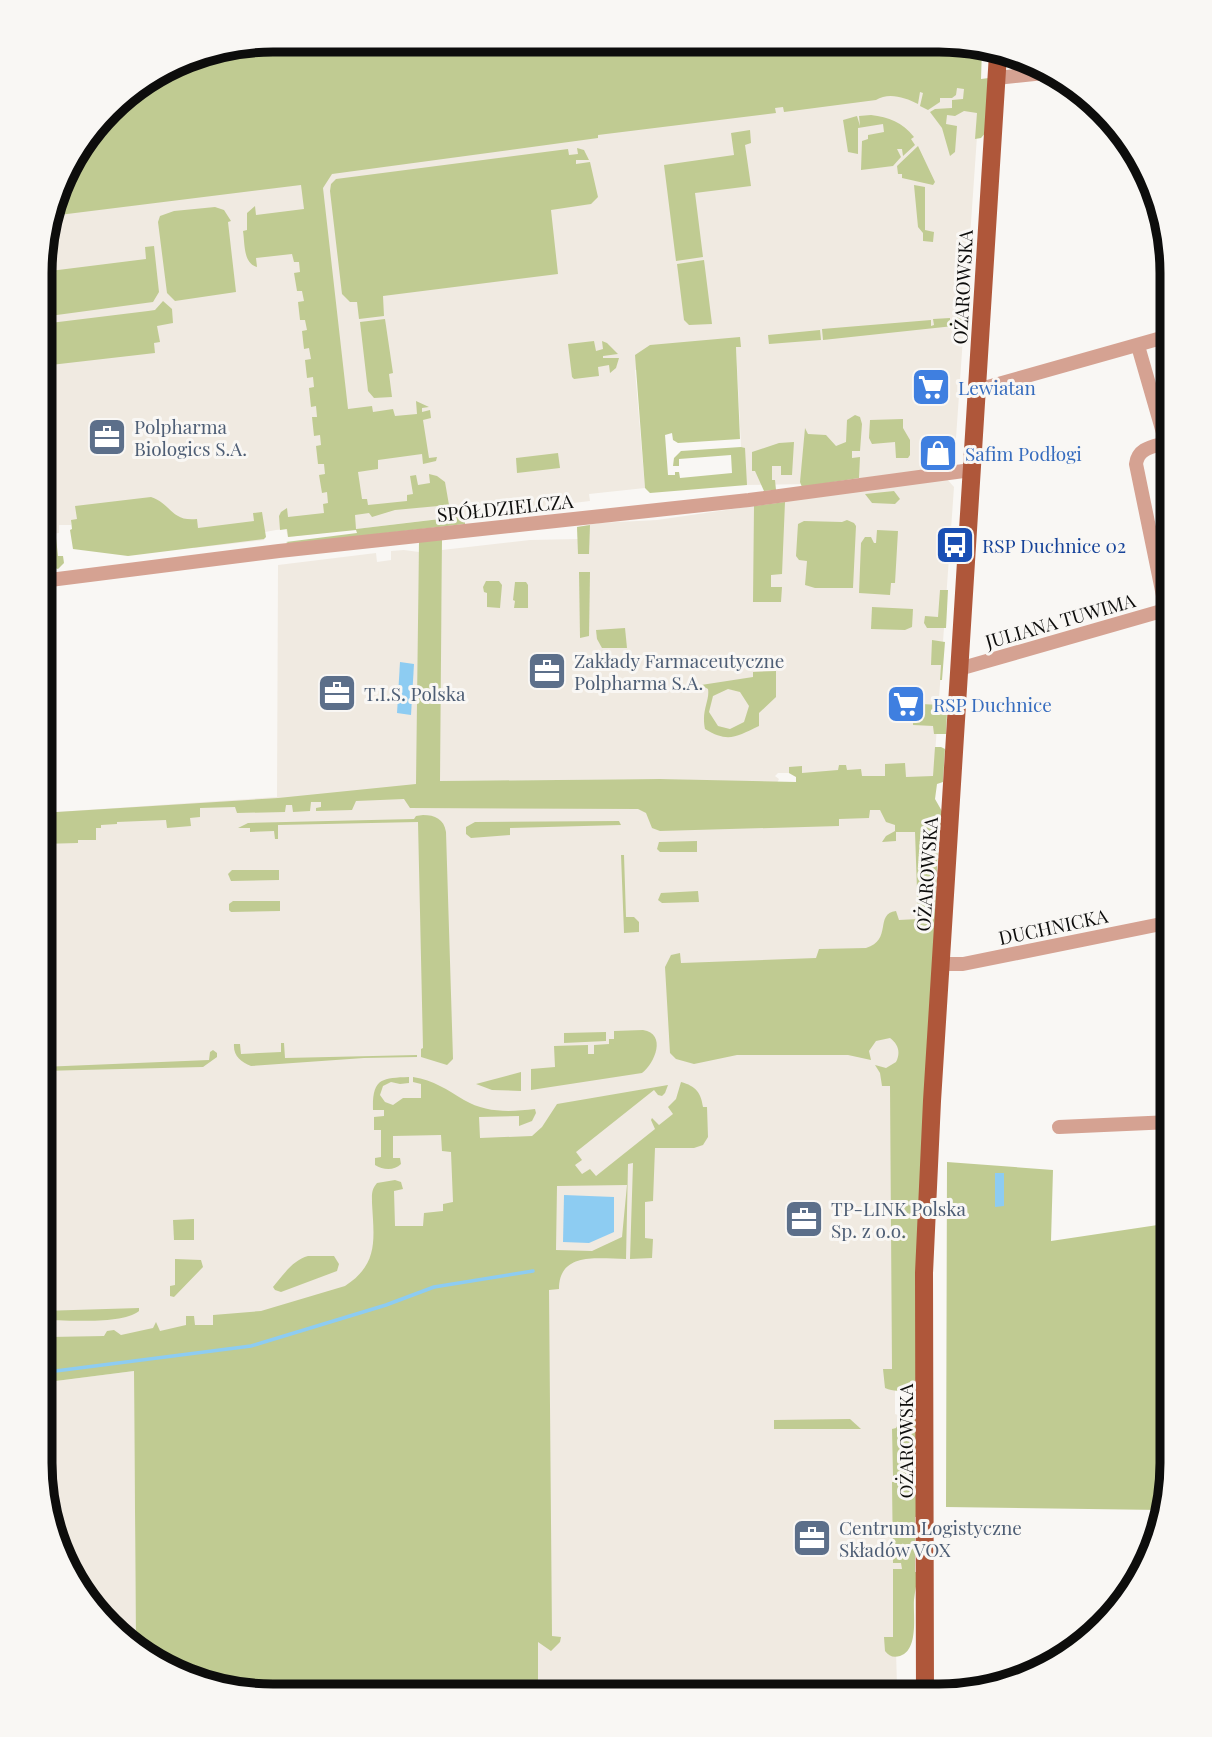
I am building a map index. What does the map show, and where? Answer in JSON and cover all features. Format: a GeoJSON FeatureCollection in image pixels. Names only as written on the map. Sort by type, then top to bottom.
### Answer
{"type":"FeatureCollection","features":[{"type":"Feature","properties":{"kind":"main road","name":"OŻAROWSKA"},"geometry":{"type":"LineString","coordinates":[[925,1684],[924,1273],[997,61]]}},
{"type":"Feature","properties":{"kind":"street"},"geometry":{"type":"LineString","coordinates":[[996,78],[1034,74]]}},
{"type":"Feature","properties":{"kind":"street"},"geometry":{"type":"LineString","coordinates":[[977,390],[1160,339]]}},
{"type":"Feature","properties":{"kind":"street"},"geometry":{"type":"LineString","coordinates":[[1138,346],[1160,414]]}},
{"type":"Feature","properties":{"kind":"street"},"geometry":{"type":"LineString","coordinates":[[1160,445],[1141,452],[1136,464],[1160,568]]}},
{"type":"Feature","properties":{"kind":"street","name":"SPÓŁDZIELCZA"},"geometry":{"type":"LineString","coordinates":[[53,580],[279,551],[749,500],[971,470]]}},
{"type":"Feature","properties":{"kind":"street","name":"JULIANA TUWIMA"},"geometry":{"type":"LineString","coordinates":[[959,670],[1160,616]]}},
{"type":"Feature","properties":{"kind":"street","name":"DUCHNICKA"},"geometry":{"type":"LineString","coordinates":[[941,964],[964,964],[1159,924]]}},
{"type":"Feature","properties":{"kind":"street"},"geometry":{"type":"LineString","coordinates":[[1059,1127],[1159,1123]]}},
{"type":"Feature","properties":{"kind":"shaded area"},"geometry":{"type":"Polygon","coordinates":[[[981,79],[954,467],[814,484],[743,485],[736,347],[635,370],[645,488],[589,494],[590,501],[288,537],[286,529],[276,530],[265,532],[264,540],[194,548],[193,544],[71,522],[71,525],[59,525],[59,533],[53,534],[53,274],[54,245],[64,206],[316,168],[981,79]]]}},
{"type":"Feature","properties":{"kind":"shaded area"},"geometry":{"type":"Polygon","coordinates":[[[946,478],[954,487],[933,783],[797,782],[796,777],[789,773],[778,773],[775,776],[779,779],[777,783],[660,779],[439,781],[442,550],[530,540],[578,539],[577,527],[598,523],[657,520],[946,478]]]}},
{"type":"Feature","properties":{"kind":"shaded area"},"geometry":{"type":"Polygon","coordinates":[[[391,551],[419,552],[417,784],[930,799],[895,1385],[895,1414],[906,1418],[906,1645],[896,1651],[897,1684],[538,1684],[536,1277],[53,1361],[53,812],[277,797],[278,565],[376,553],[377,562],[391,560],[391,551]]]}},
{"type":"Feature","properties":{"kind":"shaded area"},"geometry":{"type":"Polygon","coordinates":[[[134,1371],[136,1636],[107,1609],[90,1586],[75,1561],[64,1534],[53,1478],[53,1381],[134,1371]]]}},
{"type":"Feature","properties":{"kind":"green space"},"geometry":{"type":"Polygon","coordinates":[[[259,53],[938,53],[982,57],[981,79],[989,78],[987,131],[981,138],[975,139],[977,113],[964,111],[955,116],[947,115],[946,124],[957,126],[955,152],[950,156],[942,128],[930,112],[952,108],[952,100],[963,99],[964,89],[957,88],[956,95],[952,98],[940,98],[940,102],[928,110],[920,106],[923,93],[920,92],[918,104],[891,96],[784,112],[783,107],[775,108],[776,113],[598,135],[598,138],[332,174],[323,188],[348,409],[372,406],[373,412],[393,409],[395,416],[417,414],[416,401],[429,407],[422,408],[422,412],[430,410],[431,418],[423,420],[429,458],[437,457],[436,461],[423,464],[422,454],[378,460],[378,469],[358,472],[362,499],[367,499],[368,505],[407,501],[407,495],[413,494],[410,476],[416,475],[418,485],[430,483],[429,474],[445,482],[449,505],[395,510],[372,517],[369,513],[355,515],[356,529],[499,512],[500,516],[465,520],[465,524],[290,544],[286,542],[357,533],[356,530],[288,537],[287,529],[280,530],[279,516],[287,508],[288,517],[324,513],[323,504],[328,503],[327,492],[322,493],[319,475],[325,474],[324,464],[318,464],[316,446],[321,445],[320,435],[314,436],[312,417],[317,417],[316,406],[311,407],[309,388],[314,387],[313,377],[307,378],[305,360],[311,359],[309,348],[304,349],[302,331],[307,330],[305,320],[300,320],[298,302],[304,301],[302,291],[297,291],[294,273],[300,272],[299,262],[294,262],[292,254],[256,258],[257,267],[252,265],[246,252],[243,231],[247,230],[247,213],[255,206],[256,215],[304,209],[301,185],[61,215],[69,189],[90,151],[107,128],[128,107],[176,75],[231,57],[259,53]]]}},
{"type":"Feature","properties":{"kind":"green space"},"geometry":{"type":"Polygon","coordinates":[[[871,115],[900,124],[914,137],[911,139],[915,145],[903,156],[902,149],[897,149],[901,157],[893,166],[861,170],[862,141],[868,139],[868,135],[884,132],[883,124],[858,128],[858,154],[848,152],[843,120],[857,116],[860,126],[859,116],[871,115]]]}},
{"type":"Feature","properties":{"kind":"green space"},"geometry":{"type":"Polygon","coordinates":[[[750,130],[751,143],[745,145],[751,186],[695,193],[703,257],[676,261],[664,165],[734,155],[731,133],[750,130]]]}},
{"type":"Feature","properties":{"kind":"green space"},"geometry":{"type":"Polygon","coordinates":[[[918,146],[935,182],[933,185],[902,178],[902,174],[898,174],[897,166],[918,146]]]}},
{"type":"Feature","properties":{"kind":"green space"},"geometry":{"type":"Polygon","coordinates":[[[577,148],[584,150],[589,160],[576,160],[576,164],[590,162],[598,197],[591,204],[551,210],[558,274],[383,296],[384,316],[359,319],[357,302],[350,302],[342,294],[330,191],[331,184],[336,179],[568,149],[569,155],[578,154],[577,148]]]}},
{"type":"Feature","properties":{"kind":"green space"},"geometry":{"type":"Polygon","coordinates":[[[914,185],[925,187],[925,230],[934,232],[933,242],[923,241],[923,233],[918,227],[914,185]]]}},
{"type":"Feature","properties":{"kind":"green space"},"geometry":{"type":"Polygon","coordinates":[[[215,207],[224,210],[231,221],[228,222],[236,292],[175,301],[167,293],[158,222],[160,216],[174,211],[215,207]]]}},
{"type":"Feature","properties":{"kind":"green space"},"geometry":{"type":"Polygon","coordinates":[[[154,246],[159,292],[153,302],[53,316],[53,271],[146,259],[145,247],[154,246]]]}},
{"type":"Feature","properties":{"kind":"green space"},"geometry":{"type":"Polygon","coordinates":[[[704,260],[712,324],[689,325],[684,320],[677,264],[704,260]]]}},
{"type":"Feature","properties":{"kind":"green space"},"geometry":{"type":"Polygon","coordinates":[[[163,301],[172,309],[173,323],[157,326],[160,342],[154,343],[155,353],[53,365],[53,323],[155,310],[163,301]]]}},
{"type":"Feature","properties":{"kind":"green space"},"geometry":{"type":"Polygon","coordinates":[[[964,316],[963,325],[823,340],[822,329],[931,320],[931,326],[934,325],[933,319],[950,318],[950,322],[953,322],[953,317],[964,316]]]}},
{"type":"Feature","properties":{"kind":"green space"},"geometry":{"type":"Polygon","coordinates":[[[385,319],[393,373],[389,374],[392,397],[374,398],[368,391],[360,322],[385,319]]]}},
{"type":"Feature","properties":{"kind":"green space"},"geometry":{"type":"Polygon","coordinates":[[[820,330],[821,340],[769,344],[768,335],[820,330]]]}},
{"type":"Feature","properties":{"kind":"green space"},"geometry":{"type":"Polygon","coordinates":[[[740,337],[741,347],[736,347],[740,439],[678,443],[673,440],[672,433],[665,435],[668,475],[679,472],[680,478],[732,473],[731,455],[679,459],[679,466],[673,466],[674,458],[681,451],[741,447],[745,448],[747,485],[650,493],[645,488],[635,355],[650,345],[740,337]]]}},
{"type":"Feature","properties":{"kind":"green space"},"geometry":{"type":"Polygon","coordinates":[[[594,341],[596,351],[603,349],[602,341],[618,354],[603,356],[619,358],[616,368],[610,373],[609,365],[598,367],[599,376],[574,379],[568,344],[594,341]]]}},
{"type":"Feature","properties":{"kind":"green space"},"geometry":{"type":"Polygon","coordinates":[[[855,415],[860,417],[862,424],[860,451],[852,451],[852,458],[860,457],[859,478],[802,487],[800,482],[805,428],[808,434],[826,435],[836,446],[846,442],[847,420],[855,415]]]}},
{"type":"Feature","properties":{"kind":"green space"},"geometry":{"type":"Polygon","coordinates":[[[903,419],[903,428],[910,440],[908,458],[896,458],[895,442],[872,444],[869,438],[870,420],[903,419]]]}},
{"type":"Feature","properties":{"kind":"green space"},"geometry":{"type":"Polygon","coordinates":[[[794,442],[792,475],[781,475],[781,466],[772,466],[772,480],[775,480],[776,490],[764,491],[755,471],[752,471],[752,452],[779,443],[794,442]]]}},
{"type":"Feature","properties":{"kind":"green space"},"geometry":{"type":"Polygon","coordinates":[[[558,453],[560,468],[517,473],[516,458],[558,453]]]}},
{"type":"Feature","properties":{"kind":"green space"},"geometry":{"type":"Polygon","coordinates":[[[894,491],[900,499],[895,504],[872,503],[865,494],[894,491]]]}},
{"type":"Feature","properties":{"kind":"green space"},"geometry":{"type":"Polygon","coordinates":[[[151,497],[182,518],[197,519],[198,528],[254,521],[253,513],[262,512],[266,537],[128,556],[73,549],[70,530],[71,520],[77,519],[75,506],[151,497]]]}},
{"type":"Feature","properties":{"kind":"green space"},"geometry":{"type":"Polygon","coordinates":[[[785,502],[782,574],[771,575],[771,587],[782,587],[781,602],[753,602],[754,506],[785,502]]]}},
{"type":"Feature","properties":{"kind":"green space"},"geometry":{"type":"Polygon","coordinates":[[[847,520],[856,526],[853,588],[815,588],[805,585],[807,561],[799,560],[796,556],[798,524],[804,521],[847,520]]]}},
{"type":"Feature","properties":{"kind":"green space"},"geometry":{"type":"Polygon","coordinates":[[[590,525],[589,554],[578,554],[577,527],[590,525]]]}},
{"type":"Feature","properties":{"kind":"green space"},"geometry":{"type":"Polygon","coordinates":[[[877,530],[898,531],[895,583],[891,583],[890,595],[859,593],[861,543],[865,537],[871,537],[876,543],[877,530]]]}},
{"type":"Feature","properties":{"kind":"green space"},"geometry":{"type":"Polygon","coordinates":[[[53,538],[56,538],[58,556],[63,556],[64,563],[58,569],[53,566],[53,538]]]}},
{"type":"Feature","properties":{"kind":"green space"},"geometry":{"type":"Polygon","coordinates":[[[442,538],[440,781],[660,779],[796,782],[796,777],[789,773],[789,767],[802,766],[802,773],[838,770],[839,765],[846,765],[847,770],[861,769],[862,776],[885,776],[885,764],[905,763],[906,777],[933,776],[935,747],[945,749],[943,782],[937,784],[935,799],[943,813],[938,842],[917,1378],[907,1388],[895,1391],[885,1388],[883,1369],[892,1369],[890,1086],[882,1086],[880,1073],[875,1065],[886,1068],[896,1062],[897,1046],[890,1038],[876,1041],[869,1051],[871,1060],[848,1055],[737,1055],[694,1064],[676,1059],[670,1053],[665,967],[671,955],[680,953],[681,963],[816,958],[819,949],[866,948],[874,944],[882,934],[884,922],[890,913],[896,911],[899,920],[918,919],[915,832],[896,832],[896,841],[882,842],[895,831],[895,825],[886,822],[880,810],[870,810],[869,818],[839,819],[839,826],[660,831],[652,828],[646,813],[638,809],[410,808],[404,799],[356,801],[352,810],[316,811],[316,808],[321,807],[321,802],[311,802],[310,811],[293,812],[292,805],[286,805],[285,812],[237,813],[235,807],[200,808],[200,817],[190,818],[191,826],[167,828],[166,820],[117,822],[96,828],[96,840],[53,844],[53,812],[278,798],[416,784],[419,541],[442,538]]]}},
{"type":"Feature","properties":{"kind":"green space"},"geometry":{"type":"Polygon","coordinates":[[[579,572],[590,572],[589,636],[580,638],[579,572]]]}},
{"type":"Feature","properties":{"kind":"green space"},"geometry":{"type":"Polygon","coordinates":[[[486,581],[499,581],[502,585],[500,608],[487,607],[487,593],[483,587],[486,581]]]}},
{"type":"Feature","properties":{"kind":"green space"},"geometry":{"type":"Polygon","coordinates":[[[515,582],[526,582],[528,585],[528,608],[514,608],[515,582]]]}},
{"type":"Feature","properties":{"kind":"green space"},"geometry":{"type":"Polygon","coordinates":[[[940,590],[948,590],[946,628],[927,628],[924,623],[925,616],[938,617],[940,590]]]}},
{"type":"Feature","properties":{"kind":"green space"},"geometry":{"type":"Polygon","coordinates":[[[872,607],[913,609],[912,627],[905,630],[871,629],[872,607]]]}},
{"type":"Feature","properties":{"kind":"green space"},"geometry":{"type":"Polygon","coordinates":[[[625,628],[627,648],[602,648],[596,630],[625,628]]]}},
{"type":"Feature","properties":{"kind":"green space"},"geometry":{"type":"Polygon","coordinates":[[[932,640],[945,642],[942,680],[941,665],[931,665],[932,640]]]}},
{"type":"Feature","properties":{"kind":"green space"},"geometry":{"type":"Polygon","coordinates":[[[776,671],[776,697],[759,713],[759,726],[732,737],[720,736],[705,729],[708,689],[701,685],[753,677],[753,672],[776,671]],[[728,689],[713,696],[709,712],[718,726],[730,729],[744,722],[749,706],[740,692],[728,689]]]}},
{"type":"Feature","properties":{"kind":"green space"},"geometry":{"type":"Polygon","coordinates":[[[914,705],[940,705],[940,712],[947,713],[946,734],[934,734],[933,726],[913,725],[914,705]]]}},
{"type":"Feature","properties":{"kind":"green space"},"geometry":{"type":"Polygon","coordinates":[[[423,815],[438,819],[446,832],[453,1059],[447,1065],[421,1057],[423,1048],[418,822],[278,825],[278,839],[275,839],[274,831],[250,832],[250,828],[238,828],[248,823],[414,819],[423,815]]]}},
{"type":"Feature","properties":{"kind":"green space"},"geometry":{"type":"Polygon","coordinates":[[[619,821],[621,825],[510,828],[510,835],[471,838],[466,834],[466,827],[475,822],[619,821]]]}},
{"type":"Feature","properties":{"kind":"green space"},"geometry":{"type":"Polygon","coordinates":[[[697,841],[697,852],[660,852],[657,849],[659,842],[697,841]]]}},
{"type":"Feature","properties":{"kind":"green space"},"geometry":{"type":"Polygon","coordinates":[[[621,855],[624,855],[626,917],[634,917],[639,922],[639,932],[624,933],[621,855]]]}},
{"type":"Feature","properties":{"kind":"green space"},"geometry":{"type":"Polygon","coordinates":[[[232,870],[279,870],[279,880],[231,881],[228,874],[232,870]]]}},
{"type":"Feature","properties":{"kind":"green space"},"geometry":{"type":"Polygon","coordinates":[[[698,891],[699,902],[662,903],[658,900],[661,893],[698,891]]]}},
{"type":"Feature","properties":{"kind":"green space"},"geometry":{"type":"Polygon","coordinates":[[[233,901],[280,901],[280,911],[231,912],[229,904],[233,901]]]}},
{"type":"Feature","properties":{"kind":"green space"},"geometry":{"type":"Polygon","coordinates":[[[643,1030],[655,1037],[657,1043],[651,1063],[642,1073],[531,1090],[531,1069],[555,1067],[554,1046],[588,1045],[588,1054],[594,1054],[594,1045],[609,1044],[609,1039],[614,1039],[614,1031],[643,1030]]]}},
{"type":"Feature","properties":{"kind":"green space"},"geometry":{"type":"Polygon","coordinates":[[[606,1032],[606,1041],[564,1043],[564,1033],[606,1032]]]}},
{"type":"Feature","properties":{"kind":"green space"},"geometry":{"type":"Polygon","coordinates":[[[281,1043],[284,1043],[285,1058],[417,1057],[251,1066],[238,1058],[234,1048],[234,1044],[240,1044],[241,1054],[281,1052],[281,1043]]]}},
{"type":"Feature","properties":{"kind":"green space"},"geometry":{"type":"Polygon","coordinates":[[[213,1050],[217,1057],[203,1067],[53,1071],[53,1066],[209,1060],[213,1050]]]}},
{"type":"Feature","properties":{"kind":"green space"},"geometry":{"type":"Polygon","coordinates":[[[521,1072],[521,1091],[492,1090],[476,1084],[521,1072]]]}},
{"type":"Feature","properties":{"kind":"green space"},"geometry":{"type":"Polygon","coordinates":[[[409,1077],[409,1083],[391,1082],[383,1086],[380,1095],[385,1102],[393,1105],[403,1098],[421,1098],[421,1084],[413,1082],[413,1077],[434,1083],[481,1107],[507,1111],[535,1109],[532,1121],[519,1126],[519,1116],[479,1117],[480,1138],[532,1136],[542,1127],[557,1104],[668,1085],[662,1096],[654,1090],[576,1152],[582,1160],[575,1165],[582,1174],[590,1169],[596,1176],[655,1129],[652,1118],[659,1125],[673,1114],[668,1107],[676,1099],[681,1082],[694,1088],[703,1107],[707,1107],[708,1137],[703,1145],[694,1148],[655,1148],[653,1201],[645,1202],[645,1238],[653,1239],[652,1258],[630,1259],[633,1163],[628,1164],[626,1259],[593,1258],[573,1263],[561,1277],[559,1289],[549,1290],[552,1636],[561,1637],[551,1651],[538,1642],[538,1684],[245,1683],[203,1673],[176,1662],[151,1647],[136,1636],[134,1371],[53,1381],[53,1337],[104,1336],[107,1331],[114,1330],[121,1335],[153,1328],[156,1322],[160,1331],[186,1325],[186,1316],[194,1316],[195,1325],[213,1325],[213,1315],[261,1311],[345,1286],[356,1278],[369,1260],[373,1239],[372,1195],[377,1183],[395,1180],[401,1182],[403,1189],[394,1191],[395,1226],[423,1226],[424,1213],[443,1211],[443,1204],[453,1202],[451,1152],[442,1151],[441,1135],[393,1136],[393,1158],[400,1158],[401,1164],[388,1169],[375,1165],[375,1158],[381,1157],[381,1130],[374,1130],[374,1117],[384,1116],[384,1110],[373,1110],[373,1099],[377,1086],[385,1079],[409,1077]],[[627,1185],[557,1186],[556,1250],[592,1251],[622,1237],[627,1185]]]}},
{"type":"Feature","properties":{"kind":"green space"},"geometry":{"type":"Polygon","coordinates":[[[947,1162],[1053,1170],[1051,1241],[1159,1225],[1159,1478],[1154,1510],[946,1507],[947,1162]]]}},
{"type":"Feature","properties":{"kind":"green space"},"geometry":{"type":"Polygon","coordinates":[[[194,1219],[194,1240],[174,1240],[173,1220],[194,1219]]]}},
{"type":"Feature","properties":{"kind":"green space"},"geometry":{"type":"Polygon","coordinates":[[[308,1256],[334,1256],[339,1264],[337,1271],[281,1292],[275,1290],[273,1287],[289,1268],[308,1256]]]}},
{"type":"Feature","properties":{"kind":"green space"},"geometry":{"type":"Polygon","coordinates":[[[175,1259],[201,1260],[203,1267],[174,1297],[170,1296],[170,1286],[175,1285],[175,1259]]]}},
{"type":"Feature","properties":{"kind":"green space"},"geometry":{"type":"Polygon","coordinates":[[[139,1308],[139,1311],[120,1318],[77,1321],[53,1320],[53,1311],[139,1308]]]}},
{"type":"Feature","properties":{"kind":"green space"},"geometry":{"type":"Polygon","coordinates":[[[906,1411],[915,1417],[919,1426],[919,1517],[915,1517],[915,1528],[911,1528],[911,1536],[915,1536],[915,1572],[919,1572],[914,1600],[913,1640],[906,1652],[895,1657],[885,1651],[884,1637],[893,1637],[893,1569],[902,1569],[901,1563],[893,1563],[892,1482],[902,1482],[902,1476],[893,1476],[892,1429],[896,1428],[906,1411]]]}},
{"type":"Feature","properties":{"kind":"green space"},"geometry":{"type":"Polygon","coordinates":[[[850,1419],[861,1429],[774,1429],[774,1420],[850,1419]]]}},
{"type":"Feature","properties":{"kind":"water"},"geometry":{"type":"Polygon","coordinates":[[[400,662],[414,664],[411,715],[397,713],[400,662]]]}},
{"type":"Feature","properties":{"kind":"water"},"geometry":{"type":"Polygon","coordinates":[[[995,1173],[1004,1173],[1004,1206],[995,1207],[995,1173]]]}},
{"type":"Feature","properties":{"kind":"water"},"geometry":{"type":"Polygon","coordinates":[[[564,1195],[614,1197],[614,1232],[589,1243],[563,1242],[564,1195]]]}},
{"type":"Feature","properties":{"kind":"waterway"},"geometry":{"type":"LineString","coordinates":[[53,1371],[251,1346],[386,1305],[434,1287],[533,1271]]}},
{"type":"Feature","properties":{"kind":"place","name":"Lewiatan"},"geometry":{"type":"Point","coordinates":[931,387]}},
{"type":"Feature","properties":{"kind":"place","name":"Polpharma Biologics S.A."},"geometry":{"type":"Point","coordinates":[107,437]}},
{"type":"Feature","properties":{"kind":"place","name":"Safim Podłogi"},"geometry":{"type":"Point","coordinates":[938,453]}},
{"type":"Feature","properties":{"kind":"place","name":"RSP Duchnice 02"},"geometry":{"type":"Point","coordinates":[955,545]}},
{"type":"Feature","properties":{"kind":"place","name":"Zakłady Farmaceutyczne Polpharma S.A."},"geometry":{"type":"Point","coordinates":[547,671]}},
{"type":"Feature","properties":{"kind":"place","name":"T.I.S. Polska"},"geometry":{"type":"Point","coordinates":[337,693]}},
{"type":"Feature","properties":{"kind":"place","name":"RSP Duchnice"},"geometry":{"type":"Point","coordinates":[906,704]}},
{"type":"Feature","properties":{"kind":"place","name":"TP-LINK Polska Sp. z o.o."},"geometry":{"type":"Point","coordinates":[804,1219]}},
{"type":"Feature","properties":{"kind":"place","name":"Centrum Logistyczne Składów VOX"},"geometry":{"type":"Point","coordinates":[812,1538]}}]}
